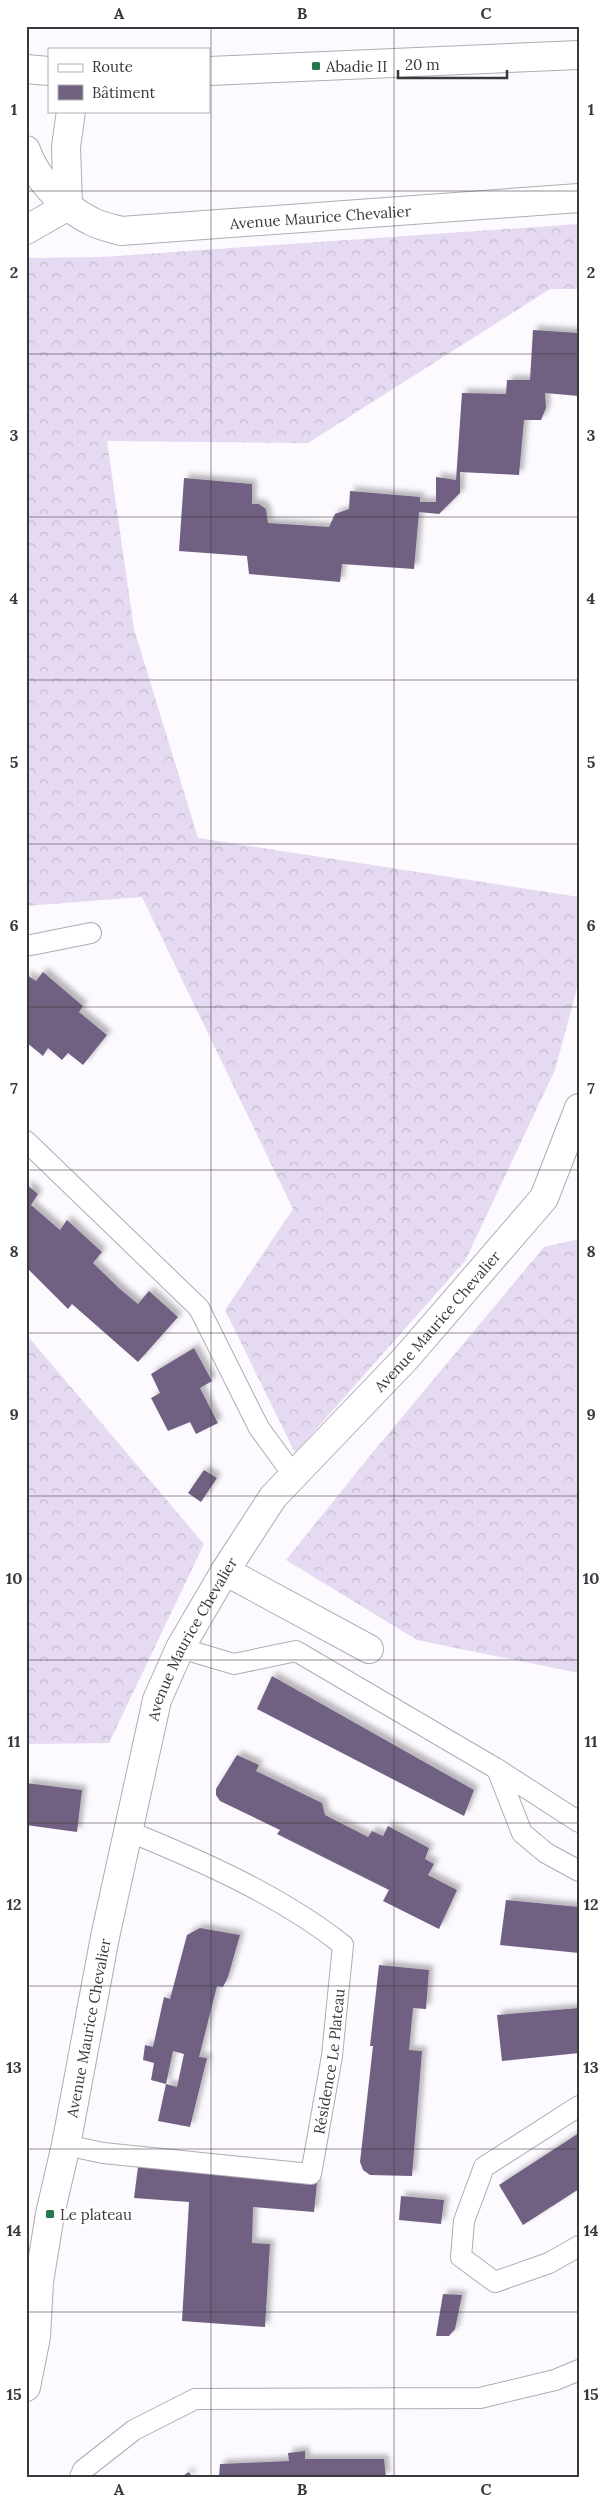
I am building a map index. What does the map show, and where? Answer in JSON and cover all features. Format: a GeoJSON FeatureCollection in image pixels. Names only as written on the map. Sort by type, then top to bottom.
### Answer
{"type":"FeatureCollection","features":[{"type":"Feature","properties":{"kind":"street"},"geometry":{"type":"LineString","coordinates":[[210,71],[579,55]]}},
{"type":"Feature","properties":{"kind":"street"},"geometry":{"type":"LineString","coordinates":[[26,69],[48,71]]}},
{"type":"Feature","properties":{"kind":"street"},"geometry":{"type":"LineString","coordinates":[[26,230],[68,206],[66,147],[71,112]]}},
{"type":"Feature","properties":{"kind":"street","name":"Avenue Maurice Chevalier"},"geometry":{"type":"LineString","coordinates":[[26,150],[48,187],[68,206],[91,222],[120,231],[579,198]]}},
{"type":"Feature","properties":{"kind":"street","name":"Avenue Maurice Chevalier"},"geometry":{"type":"LineString","coordinates":[[26,2387],[36,2337],[39,2282],[50,2214],[66,2145],[105,1937],[157,1700],[180,1648],[224,1571],[273,1497],[406,1358],[544,1198],[579,1108]]}},
{"type":"Feature","properties":{"kind":"street"},"geometry":{"type":"LineString","coordinates":[[224,1571],[369,1649]]}},
{"type":"Feature","properties":{"kind":"street","name":"Avenue Maurice Chevalier"},"geometry":{"type":"LineString","coordinates":[[26,2318],[39,2282]]}},
{"type":"Feature","properties":{"kind":"lane"},"geometry":{"type":"LineString","coordinates":[[26,946],[91,933]]}},
{"type":"Feature","properties":{"kind":"lane"},"geometry":{"type":"LineString","coordinates":[[26,1141],[199,1308],[260,1428],[294,1476]]}},
{"type":"Feature","properties":{"kind":"lane"},"geometry":{"type":"LineString","coordinates":[[180,1648],[234,1664],[296,1651],[497,1769],[579,1822]]}},
{"type":"Feature","properties":{"kind":"lane"},"geometry":{"type":"LineString","coordinates":[[497,1769],[522,1833],[546,1853],[579,1871]]}},
{"type":"Feature","properties":{"kind":"lane","name":"Résidence Le Plateau"},"geometry":{"type":"LineString","coordinates":[[66,2145],[103,2153],[311,2174],[332,2056],[343,1945],[313,1922],[235,1880],[191,1857],[128,1831]]}},
{"type":"Feature","properties":{"kind":"lane"},"geometry":{"type":"LineString","coordinates":[[579,2106],[484,2167],[464,2221],[461,2257],[495,2282],[549,2263],[579,2246]]}},
{"type":"Feature","properties":{"kind":"lane"},"geometry":{"type":"LineString","coordinates":[[80,2477],[82,2470],[134,2430],[195,2399],[480,2398],[555,2380],[579,2370]]}},
{"type":"Feature","properties":{"kind":"green space"},"geometry":{"type":"Polygon","coordinates":[[[579,224],[579,289],[550,289],[308,443],[107,441],[134,629],[198,838],[579,897],[579,981],[555,1070],[465,1261],[295,1453],[225,1310],[293,1209],[142,897],[26,906],[26,258],[102,257],[579,224]]]}},
{"type":"Feature","properties":{"kind":"green space"},"geometry":{"type":"Polygon","coordinates":[[[579,1239],[579,1673],[417,1640],[286,1560],[373,1452],[544,1247],[579,1239]]]}},
{"type":"Feature","properties":{"kind":"green space"},"geometry":{"type":"Polygon","coordinates":[[[26,1334],[204,1544],[109,1743],[26,1744],[26,1334]]]}},
{"type":"Feature","properties":{"kind":"building"},"geometry":{"type":"Polygon","coordinates":[[[533,330],[579,333],[579,396],[545,393],[546,408],[541,420],[524,420],[519,475],[460,472],[460,493],[439,514],[419,512],[414,569],[342,564],[340,582],[249,574],[247,556],[179,551],[184,478],[252,484],[252,504],[259,504],[266,509],[268,523],[329,527],[335,514],[349,509],[350,491],[420,497],[420,502],[436,502],[436,477],[456,480],[462,393],[506,394],[507,380],[530,380],[533,330]]]}},
{"type":"Feature","properties":{"kind":"building"},"geometry":{"type":"Polygon","coordinates":[[[43,972],[83,1006],[79,1012],[107,1035],[83,1065],[68,1053],[62,1060],[48,1048],[43,1056],[26,1042],[26,976],[36,981],[43,972]]]}},
{"type":"Feature","properties":{"kind":"building"},"geometry":{"type":"Polygon","coordinates":[[[26,1184],[38,1194],[31,1205],[60,1230],[67,1220],[102,1252],[93,1263],[120,1289],[138,1304],[149,1291],[178,1317],[138,1362],[72,1304],[68,1309],[26,1267],[26,1184]]]}},
{"type":"Feature","properties":{"kind":"building"},"geometry":{"type":"Polygon","coordinates":[[[194,1348],[212,1381],[200,1388],[218,1423],[196,1434],[190,1422],[168,1431],[151,1398],[160,1393],[151,1374],[194,1348]]]}},
{"type":"Feature","properties":{"kind":"building"},"geometry":{"type":"Polygon","coordinates":[[[204,1470],[217,1478],[201,1502],[188,1493],[204,1470]]]}},
{"type":"Feature","properties":{"kind":"building"},"geometry":{"type":"Polygon","coordinates":[[[272,1676],[474,1790],[464,1816],[257,1709],[272,1676]]]}},
{"type":"Feature","properties":{"kind":"building"},"geometry":{"type":"Polygon","coordinates":[[[237,1755],[259,1765],[256,1771],[322,1803],[325,1815],[368,1837],[372,1831],[383,1836],[388,1826],[429,1848],[425,1859],[434,1864],[428,1875],[457,1890],[439,1929],[383,1901],[389,1890],[277,1834],[280,1830],[220,1801],[216,1795],[216,1789],[237,1755]]]}},
{"type":"Feature","properties":{"kind":"building"},"geometry":{"type":"Polygon","coordinates":[[[26,1783],[82,1790],[77,1832],[26,1825],[26,1783]]]}},
{"type":"Feature","properties":{"kind":"building"},"geometry":{"type":"Polygon","coordinates":[[[506,1900],[579,1907],[579,1953],[500,1945],[506,1900]]]}},
{"type":"Feature","properties":{"kind":"building"},"geometry":{"type":"Polygon","coordinates":[[[200,1928],[240,1935],[228,1977],[223,1987],[217,1986],[199,2057],[207,2058],[190,2127],[158,2121],[166,2084],[151,2080],[154,2063],[143,2060],[145,2045],[153,2047],[164,1997],[170,1999],[187,1935],[200,1928]],[[173,2051],[166,2084],[177,2087],[184,2054],[173,2051]]]}},
{"type":"Feature","properties":{"kind":"building"},"geometry":{"type":"Polygon","coordinates":[[[379,1965],[429,1970],[426,2009],[413,2008],[409,2050],[422,2051],[412,2176],[370,2175],[363,2170],[360,2162],[373,2046],[370,2046],[379,1965]]]}},
{"type":"Feature","properties":{"kind":"building"},"geometry":{"type":"Polygon","coordinates":[[[579,2008],[579,2053],[502,2061],[497,2015],[579,2008]]]}},
{"type":"Feature","properties":{"kind":"building"},"geometry":{"type":"Polygon","coordinates":[[[579,2133],[579,2189],[523,2225],[499,2185],[579,2133]]]}},
{"type":"Feature","properties":{"kind":"building"},"geometry":{"type":"Polygon","coordinates":[[[138,2167],[317,2183],[314,2212],[253,2207],[252,2243],[270,2244],[265,2327],[182,2321],[189,2202],[134,2198],[138,2167]]]}},
{"type":"Feature","properties":{"kind":"building"},"geometry":{"type":"Polygon","coordinates":[[[401,2196],[444,2200],[441,2224],[399,2220],[401,2196]]]}},
{"type":"Feature","properties":{"kind":"building"},"geometry":{"type":"Polygon","coordinates":[[[443,2294],[462,2295],[455,2329],[449,2336],[436,2336],[443,2294]]]}},
{"type":"Feature","properties":{"kind":"building"},"geometry":{"type":"Polygon","coordinates":[[[305,2451],[305,2459],[384,2459],[386,2477],[219,2477],[220,2464],[289,2461],[288,2453],[305,2451]]]}},
{"type":"Feature","properties":{"kind":"building"},"geometry":{"type":"Polygon","coordinates":[[[189,2472],[192,2477],[181,2477],[189,2472]]]}},
{"type":"Feature","properties":{"kind":"place","name":"Abadie II"},"geometry":{"type":"Point","coordinates":[316,66]}},
{"type":"Feature","properties":{"kind":"place","name":"Le plateau"},"geometry":{"type":"Point","coordinates":[50,2214]}}]}
